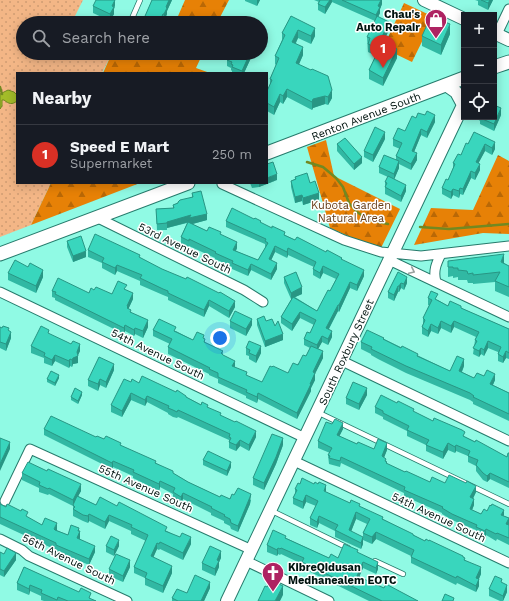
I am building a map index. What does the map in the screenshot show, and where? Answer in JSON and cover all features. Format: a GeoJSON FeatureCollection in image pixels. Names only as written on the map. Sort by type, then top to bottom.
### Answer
{"type":"FeatureCollection","features":[{"type":"Feature","properties":{"kind":"main road"},"geometry":{"type":"LineString","coordinates":[[497,66],[509,62]]}},
{"type":"Feature","properties":{"kind":"main road","name":"Renton Avenue South"},"geometry":{"type":"LineString","coordinates":[[268,153],[461,79]]}},
{"type":"Feature","properties":{"kind":"main road"},"geometry":{"type":"LineString","coordinates":[[0,254],[185,184]]}},
{"type":"Feature","properties":{"kind":"street"},"geometry":{"type":"LineString","coordinates":[[424,0],[461,18]]}},
{"type":"Feature","properties":{"kind":"street"},"geometry":{"type":"LineString","coordinates":[[497,32],[509,9]]}},
{"type":"Feature","properties":{"kind":"street"},"geometry":{"type":"LineString","coordinates":[[497,37],[509,40]]}},
{"type":"Feature","properties":{"kind":"street"},"geometry":{"type":"LineString","coordinates":[[446,85],[456,92],[461,100]]}},
{"type":"Feature","properties":{"kind":"street","name":"South Roxbury Street"},"geometry":{"type":"LineString","coordinates":[[227,601],[461,110]]}},
{"type":"Feature","properties":{"kind":"street"},"geometry":{"type":"LineString","coordinates":[[222,184],[344,240],[381,252],[436,282],[509,317]]}},
{"type":"Feature","properties":{"kind":"street","name":"53rd Avenue South"},"geometry":{"type":"LineString","coordinates":[[96,217],[244,290],[263,302]]}},
{"type":"Feature","properties":{"kind":"street"},"geometry":{"type":"LineString","coordinates":[[391,257],[421,256],[509,246]]}},
{"type":"Feature","properties":{"kind":"street"},"geometry":{"type":"LineString","coordinates":[[436,282],[434,269],[441,254]]}},
{"type":"Feature","properties":{"kind":"street","name":"54th Avenue South"},"geometry":{"type":"LineString","coordinates":[[0,292],[305,438]]}},
{"type":"Feature","properties":{"kind":"street"},"geometry":{"type":"LineString","coordinates":[[342,361],[509,441]]}},
{"type":"Feature","properties":{"kind":"street","name":"55th Avenue South"},"geometry":{"type":"LineString","coordinates":[[5,501],[30,449],[252,550]]}},
{"type":"Feature","properties":{"kind":"street","name":"54th Avenue South"},"geometry":{"type":"LineString","coordinates":[[294,461],[509,563]]}},
{"type":"Feature","properties":{"kind":"street","name":"56th Avenue South"},"geometry":{"type":"LineString","coordinates":[[0,539],[22,550],[29,556],[126,601]]}},
{"type":"Feature","properties":{"kind":"street"},"geometry":{"type":"LineString","coordinates":[[246,561],[329,601]]}},
{"type":"Feature","properties":{"kind":"lane"},"geometry":{"type":"LineString","coordinates":[[133,16],[140,0]]}},
{"type":"Feature","properties":{"kind":"lane"},"geometry":{"type":"LineString","coordinates":[[317,412],[509,504]]}},
{"type":"Feature","properties":{"kind":"lane"},"geometry":{"type":"LineString","coordinates":[[270,510],[355,551]]}},
{"type":"Feature","properties":{"kind":"lane"},"geometry":{"type":"LineString","coordinates":[[368,558],[403,574]]}},
{"type":"Feature","properties":{"kind":"shaded area"},"geometry":{"type":"Polygon","coordinates":[[[0,0],[83,0],[75,16],[16,16],[16,60],[108,60],[102,72],[16,72],[16,184],[51,184],[31,225],[0,237],[0,0]]]}},
{"type":"Feature","properties":{"kind":"shaded area"},"geometry":{"type":"Polygon","coordinates":[[[8,90],[14,92],[16,94],[16,102],[10,104],[2,100],[2,106],[0,109],[0,94],[8,90]]]}},
{"type":"Feature","properties":{"kind":"green space"},"geometry":{"type":"Polygon","coordinates":[[[185,0],[229,0],[221,16],[178,16],[185,0]]]}},
{"type":"Feature","properties":{"kind":"green space"},"geometry":{"type":"Polygon","coordinates":[[[404,3],[434,17],[412,62],[383,48],[404,3]]]}},
{"type":"Feature","properties":{"kind":"green space"},"geometry":{"type":"Polygon","coordinates":[[[109,60],[200,60],[196,68],[207,72],[103,72],[109,60]]]}},
{"type":"Feature","properties":{"kind":"green space","name":"Kubota Garden Natural Area"},"geometry":{"type":"Polygon","coordinates":[[[326,140],[334,176],[400,209],[380,250],[330,228],[307,147],[326,140]]]}},
{"type":"Feature","properties":{"kind":"green space"},"geometry":{"type":"Polygon","coordinates":[[[498,155],[509,161],[509,234],[483,233],[414,245],[431,208],[473,210],[498,155]]]}},
{"type":"Feature","properties":{"kind":"green space"},"geometry":{"type":"Polygon","coordinates":[[[51,184],[137,184],[31,225],[51,184]]]}},
{"type":"Feature","properties":{"kind":"building"},"geometry":{"type":"Polygon","coordinates":[[[96,0],[115,0],[112,6],[114,7],[110,14],[93,6],[96,0]]]}},
{"type":"Feature","properties":{"kind":"building"},"geometry":{"type":"Polygon","coordinates":[[[152,0],[169,0],[166,7],[167,8],[162,16],[145,16],[152,0]]]}},
{"type":"Feature","properties":{"kind":"building"},"geometry":{"type":"Polygon","coordinates":[[[320,0],[330,0],[325,7],[318,4],[320,0]]]}},
{"type":"Feature","properties":{"kind":"building"},"geometry":{"type":"Polygon","coordinates":[[[342,0],[381,0],[378,6],[380,7],[376,15],[342,0]]]}},
{"type":"Feature","properties":{"kind":"building"},"geometry":{"type":"Polygon","coordinates":[[[481,0],[490,0],[488,3],[481,0]]]}},
{"type":"Feature","properties":{"kind":"building"},"geometry":{"type":"Polygon","coordinates":[[[291,16],[315,28],[311,36],[298,30],[292,42],[303,47],[296,63],[328,76],[332,90],[328,97],[325,96],[313,99],[312,102],[287,89],[283,96],[280,94],[274,107],[268,104],[268,89],[272,80],[270,79],[279,58],[275,56],[285,35],[282,33],[291,16]]]}},
{"type":"Feature","properties":{"kind":"building"},"geometry":{"type":"Polygon","coordinates":[[[377,16],[389,22],[380,41],[397,49],[383,78],[369,70],[379,49],[368,44],[370,38],[367,37],[377,16]]]}},
{"type":"Feature","properties":{"kind":"building"},"geometry":{"type":"Polygon","coordinates":[[[431,16],[450,24],[441,45],[422,36],[431,16]]]}},
{"type":"Feature","properties":{"kind":"building"},"geometry":{"type":"Polygon","coordinates":[[[227,60],[247,60],[242,71],[232,67],[232,62],[227,60]]]}},
{"type":"Feature","properties":{"kind":"building"},"geometry":{"type":"Polygon","coordinates":[[[497,106],[501,108],[497,117],[497,106]]]}},
{"type":"Feature","properties":{"kind":"building"},"geometry":{"type":"Polygon","coordinates":[[[427,111],[435,115],[427,132],[421,129],[412,151],[417,153],[411,164],[396,156],[402,143],[393,139],[398,128],[405,131],[412,116],[416,118],[418,113],[425,115],[427,111]]]}},
{"type":"Feature","properties":{"kind":"building"},"geometry":{"type":"Polygon","coordinates":[[[485,120],[496,120],[494,124],[485,120]]]}},
{"type":"Feature","properties":{"kind":"building"},"geometry":{"type":"Polygon","coordinates":[[[375,127],[385,132],[373,155],[364,151],[375,127]]]}},
{"type":"Feature","properties":{"kind":"building"},"geometry":{"type":"Polygon","coordinates":[[[474,132],[495,142],[492,148],[485,144],[476,162],[480,164],[475,173],[471,171],[463,189],[460,188],[459,191],[453,189],[451,192],[442,188],[446,179],[448,180],[455,164],[453,163],[458,154],[461,155],[466,143],[468,144],[474,132]]]}},
{"type":"Feature","properties":{"kind":"building"},"geometry":{"type":"Polygon","coordinates":[[[345,138],[362,157],[354,164],[337,144],[345,138]]]}},
{"type":"Feature","properties":{"kind":"building"},"geometry":{"type":"Polygon","coordinates":[[[384,155],[399,161],[394,174],[379,167],[384,155]]]}},
{"type":"Feature","properties":{"kind":"building"},"geometry":{"type":"Polygon","coordinates":[[[273,162],[277,174],[268,178],[268,164],[273,162]]]}},
{"type":"Feature","properties":{"kind":"building"},"geometry":{"type":"Polygon","coordinates":[[[307,173],[310,183],[315,181],[319,193],[303,198],[302,195],[295,197],[291,181],[296,179],[295,177],[307,173]]]}},
{"type":"Feature","properties":{"kind":"building"},"geometry":{"type":"Polygon","coordinates":[[[388,176],[406,185],[401,196],[385,187],[387,183],[385,182],[388,176]]]}},
{"type":"Feature","properties":{"kind":"building"},"geometry":{"type":"Polygon","coordinates":[[[201,191],[207,214],[189,218],[191,215],[167,223],[157,224],[156,209],[174,208],[173,205],[178,203],[180,200],[193,197],[192,193],[201,191]]]}},
{"type":"Feature","properties":{"kind":"building"},"geometry":{"type":"Polygon","coordinates":[[[232,208],[261,221],[260,222],[272,228],[272,226],[285,232],[284,235],[295,240],[297,237],[326,252],[327,250],[342,258],[341,259],[364,270],[357,285],[350,282],[326,328],[332,331],[328,339],[322,336],[317,345],[304,339],[307,332],[310,333],[316,320],[300,312],[292,324],[281,317],[293,297],[317,311],[328,290],[330,291],[339,274],[323,266],[320,273],[313,269],[316,262],[288,248],[287,252],[275,246],[269,259],[277,263],[271,274],[251,264],[248,270],[232,263],[233,261],[215,253],[216,252],[189,239],[189,241],[181,237],[188,222],[207,231],[209,227],[221,232],[220,234],[237,242],[233,250],[258,260],[268,243],[265,241],[266,239],[226,221],[232,208]]]}},
{"type":"Feature","properties":{"kind":"building"},"geometry":{"type":"Polygon","coordinates":[[[95,234],[140,255],[139,257],[162,269],[186,279],[187,277],[219,293],[220,292],[235,301],[229,311],[209,300],[204,310],[140,278],[142,275],[117,265],[115,268],[102,262],[104,258],[88,250],[95,234]]]}},
{"type":"Feature","properties":{"kind":"building"},"geometry":{"type":"Polygon","coordinates":[[[81,236],[86,251],[73,256],[67,241],[81,236]]]}},
{"type":"Feature","properties":{"kind":"building"},"geometry":{"type":"Polygon","coordinates":[[[504,254],[501,262],[509,266],[509,287],[495,281],[500,272],[473,275],[473,273],[468,274],[467,271],[458,270],[458,268],[448,267],[448,261],[504,254]]]}},
{"type":"Feature","properties":{"kind":"building"},"geometry":{"type":"Polygon","coordinates":[[[15,260],[28,267],[30,263],[43,270],[36,286],[8,273],[15,260]]]}},
{"type":"Feature","properties":{"kind":"building"},"geometry":{"type":"Polygon","coordinates":[[[296,272],[302,287],[291,293],[284,277],[296,272]]]}},
{"type":"Feature","properties":{"kind":"building"},"geometry":{"type":"Polygon","coordinates":[[[398,272],[407,277],[404,284],[401,283],[398,286],[394,295],[388,292],[398,272]]]}},
{"type":"Feature","properties":{"kind":"building"},"geometry":{"type":"Polygon","coordinates":[[[58,278],[89,293],[91,288],[94,290],[96,287],[112,294],[118,281],[127,285],[124,289],[133,293],[127,308],[131,310],[130,312],[148,320],[143,331],[135,328],[134,330],[125,325],[124,328],[55,294],[56,292],[52,291],[58,278]]]}},
{"type":"Feature","properties":{"kind":"building"},"geometry":{"type":"Polygon","coordinates":[[[431,291],[438,294],[435,299],[448,306],[450,301],[461,306],[461,308],[509,329],[509,353],[506,351],[503,357],[498,354],[501,347],[488,341],[484,350],[481,348],[479,351],[473,348],[477,341],[475,340],[479,332],[454,321],[451,326],[441,321],[438,328],[431,324],[428,331],[422,327],[425,320],[423,318],[432,300],[428,298],[431,291]]]}},
{"type":"Feature","properties":{"kind":"building"},"geometry":{"type":"Polygon","coordinates":[[[235,311],[252,319],[246,329],[230,321],[235,311]]]}},
{"type":"Feature","properties":{"kind":"building"},"geometry":{"type":"Polygon","coordinates":[[[264,316],[266,321],[272,319],[275,326],[278,321],[283,334],[265,341],[257,319],[264,316]]]}},
{"type":"Feature","properties":{"kind":"building"},"geometry":{"type":"Polygon","coordinates":[[[159,319],[176,327],[174,331],[193,340],[197,332],[204,335],[204,342],[223,351],[221,353],[223,355],[235,361],[232,366],[247,372],[246,375],[262,382],[270,366],[288,373],[293,363],[298,365],[303,355],[306,356],[311,346],[323,351],[313,372],[315,373],[311,384],[297,413],[258,393],[257,397],[246,392],[247,390],[218,377],[218,373],[209,369],[210,368],[168,347],[172,339],[153,330],[159,319]]]}},
{"type":"Feature","properties":{"kind":"building"},"geometry":{"type":"Polygon","coordinates":[[[3,326],[9,328],[8,330],[11,332],[6,344],[0,342],[0,327],[2,328],[3,326]]]}},
{"type":"Feature","properties":{"kind":"building"},"geometry":{"type":"Polygon","coordinates":[[[41,326],[49,330],[48,333],[71,344],[73,341],[80,344],[77,352],[78,356],[72,360],[70,359],[69,361],[55,355],[52,360],[44,356],[45,353],[31,346],[41,326]]]}},
{"type":"Feature","properties":{"kind":"building"},"geometry":{"type":"Polygon","coordinates":[[[367,330],[450,371],[457,356],[464,359],[459,371],[474,378],[477,373],[484,376],[487,370],[495,374],[490,384],[509,393],[509,414],[473,397],[474,396],[470,393],[406,366],[371,349],[372,347],[361,342],[367,330]]]}},
{"type":"Feature","properties":{"kind":"building"},"geometry":{"type":"Polygon","coordinates":[[[249,341],[261,346],[256,356],[249,353],[250,350],[246,348],[249,341]]]}},
{"type":"Feature","properties":{"kind":"building"},"geometry":{"type":"Polygon","coordinates":[[[99,357],[114,364],[106,382],[100,379],[98,384],[88,380],[99,357]]]}},
{"type":"Feature","properties":{"kind":"building"},"geometry":{"type":"Polygon","coordinates":[[[51,371],[59,375],[55,383],[47,379],[51,371]]]}},
{"type":"Feature","properties":{"kind":"building"},"geometry":{"type":"Polygon","coordinates":[[[142,376],[176,392],[177,390],[201,405],[202,402],[208,405],[207,407],[221,413],[220,415],[256,431],[249,445],[240,440],[236,445],[229,442],[231,438],[229,437],[230,434],[178,410],[177,412],[168,408],[169,406],[147,396],[145,400],[131,393],[122,411],[111,405],[124,379],[131,382],[132,379],[139,383],[142,376]]]}},
{"type":"Feature","properties":{"kind":"building"},"geometry":{"type":"Polygon","coordinates":[[[353,382],[367,388],[359,404],[346,398],[353,382]]]}},
{"type":"Feature","properties":{"kind":"building"},"geometry":{"type":"Polygon","coordinates":[[[75,388],[82,392],[78,401],[71,397],[75,388]]]}},
{"type":"Feature","properties":{"kind":"building"},"geometry":{"type":"Polygon","coordinates":[[[381,395],[414,409],[413,411],[433,421],[434,418],[462,430],[465,432],[463,436],[475,442],[476,440],[507,457],[509,453],[509,482],[490,473],[487,476],[483,473],[476,465],[478,460],[468,456],[470,451],[456,445],[455,447],[448,443],[443,452],[426,445],[429,440],[407,430],[409,426],[383,413],[383,411],[375,407],[381,395]]]}},
{"type":"Feature","properties":{"kind":"building"},"geometry":{"type":"Polygon","coordinates":[[[51,416],[96,437],[97,436],[104,439],[106,436],[121,443],[120,445],[156,461],[155,463],[173,471],[173,473],[188,482],[220,497],[221,495],[230,499],[232,494],[234,495],[238,488],[251,494],[238,526],[231,523],[230,519],[211,508],[212,507],[183,493],[181,497],[173,492],[175,488],[160,481],[159,484],[133,472],[134,470],[113,461],[112,463],[44,429],[51,416]]]}},
{"type":"Feature","properties":{"kind":"building"},"geometry":{"type":"Polygon","coordinates":[[[335,419],[343,423],[337,435],[357,444],[358,442],[374,449],[378,439],[387,443],[382,456],[386,459],[386,463],[430,482],[432,477],[445,483],[449,475],[466,483],[467,481],[476,486],[470,497],[474,499],[470,509],[481,514],[484,509],[487,511],[492,504],[504,510],[501,515],[509,518],[506,524],[509,525],[509,538],[486,529],[485,531],[476,527],[477,525],[452,514],[442,508],[443,507],[404,490],[405,487],[341,457],[340,461],[329,458],[330,456],[328,455],[332,448],[318,441],[326,422],[332,424],[335,419]]]}},
{"type":"Feature","properties":{"kind":"building"},"geometry":{"type":"Polygon","coordinates":[[[272,434],[283,438],[264,483],[253,478],[272,434]]]}},
{"type":"Feature","properties":{"kind":"building"},"geometry":{"type":"Polygon","coordinates":[[[0,438],[10,442],[0,464],[0,438]]]}},
{"type":"Feature","properties":{"kind":"building"},"geometry":{"type":"Polygon","coordinates":[[[208,451],[231,462],[227,471],[203,460],[208,451]]]}},
{"type":"Feature","properties":{"kind":"building"},"geometry":{"type":"Polygon","coordinates":[[[28,462],[47,471],[48,469],[81,484],[73,500],[49,488],[48,489],[39,485],[40,482],[22,473],[28,462]]]}},
{"type":"Feature","properties":{"kind":"building"},"geometry":{"type":"Polygon","coordinates":[[[302,478],[314,484],[315,482],[318,484],[319,482],[326,485],[324,491],[350,503],[351,500],[360,504],[359,506],[383,517],[382,519],[425,541],[426,539],[429,540],[463,556],[465,558],[464,560],[481,567],[476,578],[479,579],[476,586],[457,576],[456,578],[411,557],[414,550],[376,532],[372,537],[363,533],[370,519],[356,512],[349,530],[363,537],[361,543],[335,530],[338,525],[319,516],[317,522],[310,518],[318,501],[306,495],[303,502],[293,498],[297,490],[295,489],[298,483],[300,484],[302,478]]]}},
{"type":"Feature","properties":{"kind":"building"},"geometry":{"type":"Polygon","coordinates":[[[77,496],[96,505],[100,497],[117,506],[119,502],[167,527],[165,531],[180,537],[182,533],[191,537],[183,553],[160,542],[159,544],[157,543],[151,556],[172,566],[163,586],[145,578],[147,573],[134,567],[148,535],[131,527],[132,525],[109,515],[105,522],[89,514],[88,516],[83,515],[73,509],[75,507],[73,505],[77,496]]]}},
{"type":"Feature","properties":{"kind":"building"},"geometry":{"type":"Polygon","coordinates":[[[0,504],[6,507],[7,504],[21,511],[22,509],[28,512],[26,516],[42,525],[45,518],[57,523],[54,529],[68,535],[71,525],[79,528],[78,531],[80,531],[77,538],[95,546],[89,559],[56,545],[56,543],[0,517],[0,504]]]}},
{"type":"Feature","properties":{"kind":"building"},"geometry":{"type":"Polygon","coordinates":[[[273,530],[286,536],[285,538],[329,558],[331,554],[338,558],[344,544],[358,550],[357,552],[378,562],[376,568],[363,562],[357,576],[384,588],[386,584],[418,601],[382,601],[302,562],[304,558],[281,548],[278,548],[277,550],[267,545],[273,530]]]}},
{"type":"Feature","properties":{"kind":"building"},"geometry":{"type":"Polygon","coordinates":[[[111,536],[119,540],[114,550],[106,546],[111,536]]]}},
{"type":"Feature","properties":{"kind":"building"},"geometry":{"type":"Polygon","coordinates":[[[210,546],[221,551],[217,560],[219,561],[215,569],[202,563],[210,546]]]}},
{"type":"Feature","properties":{"kind":"building"},"geometry":{"type":"Polygon","coordinates":[[[7,548],[16,553],[4,571],[0,569],[0,552],[4,554],[7,548]]]}},
{"type":"Feature","properties":{"kind":"building"},"geometry":{"type":"Polygon","coordinates":[[[116,554],[130,560],[123,576],[109,569],[116,554]]]}},
{"type":"Feature","properties":{"kind":"building"},"geometry":{"type":"Polygon","coordinates":[[[24,567],[79,592],[81,588],[91,593],[89,598],[96,601],[68,601],[58,597],[57,600],[41,593],[42,590],[30,585],[29,589],[17,583],[24,567]]]}},
{"type":"Feature","properties":{"kind":"building"},"geometry":{"type":"Polygon","coordinates":[[[195,575],[210,582],[201,601],[178,601],[172,598],[177,589],[187,593],[195,575]]]}},
{"type":"Feature","properties":{"kind":"building"},"geometry":{"type":"Polygon","coordinates":[[[495,576],[502,579],[501,582],[507,585],[503,596],[489,589],[495,576]]]}},
{"type":"Feature","properties":{"kind":"building"},"geometry":{"type":"Polygon","coordinates":[[[271,580],[283,586],[275,601],[258,601],[265,586],[267,587],[271,580]]]}},
{"type":"Feature","properties":{"kind":"building"},"geometry":{"type":"Polygon","coordinates":[[[445,594],[454,598],[453,601],[442,601],[445,594]]]}},
{"type":"Feature","properties":{"kind":"waterway"},"geometry":{"type":"LineString","coordinates":[[0,87],[2,94]]}},
{"type":"Feature","properties":{"kind":"waterway"},"geometry":{"type":"LineString","coordinates":[[307,162],[323,167],[336,178],[343,187],[349,203],[357,212],[369,220],[388,224]]}},
{"type":"Feature","properties":{"kind":"waterway"},"geometry":{"type":"LineString","coordinates":[[420,227],[449,229],[509,224]]}},
{"type":"Feature","properties":{"kind":"place","name":"Chau's Auto Repair"},"geometry":{"type":"Point","coordinates":[436,40]}},
{"type":"Feature","properties":{"kind":"place","name":"Speed E Mart"},"geometry":{"type":"Point","coordinates":[383,68]}},
{"type":"Feature","properties":{"kind":"place","name":"KibreQidusan Medhanealem EOTC"},"geometry":{"type":"Point","coordinates":[273,592]}}]}
